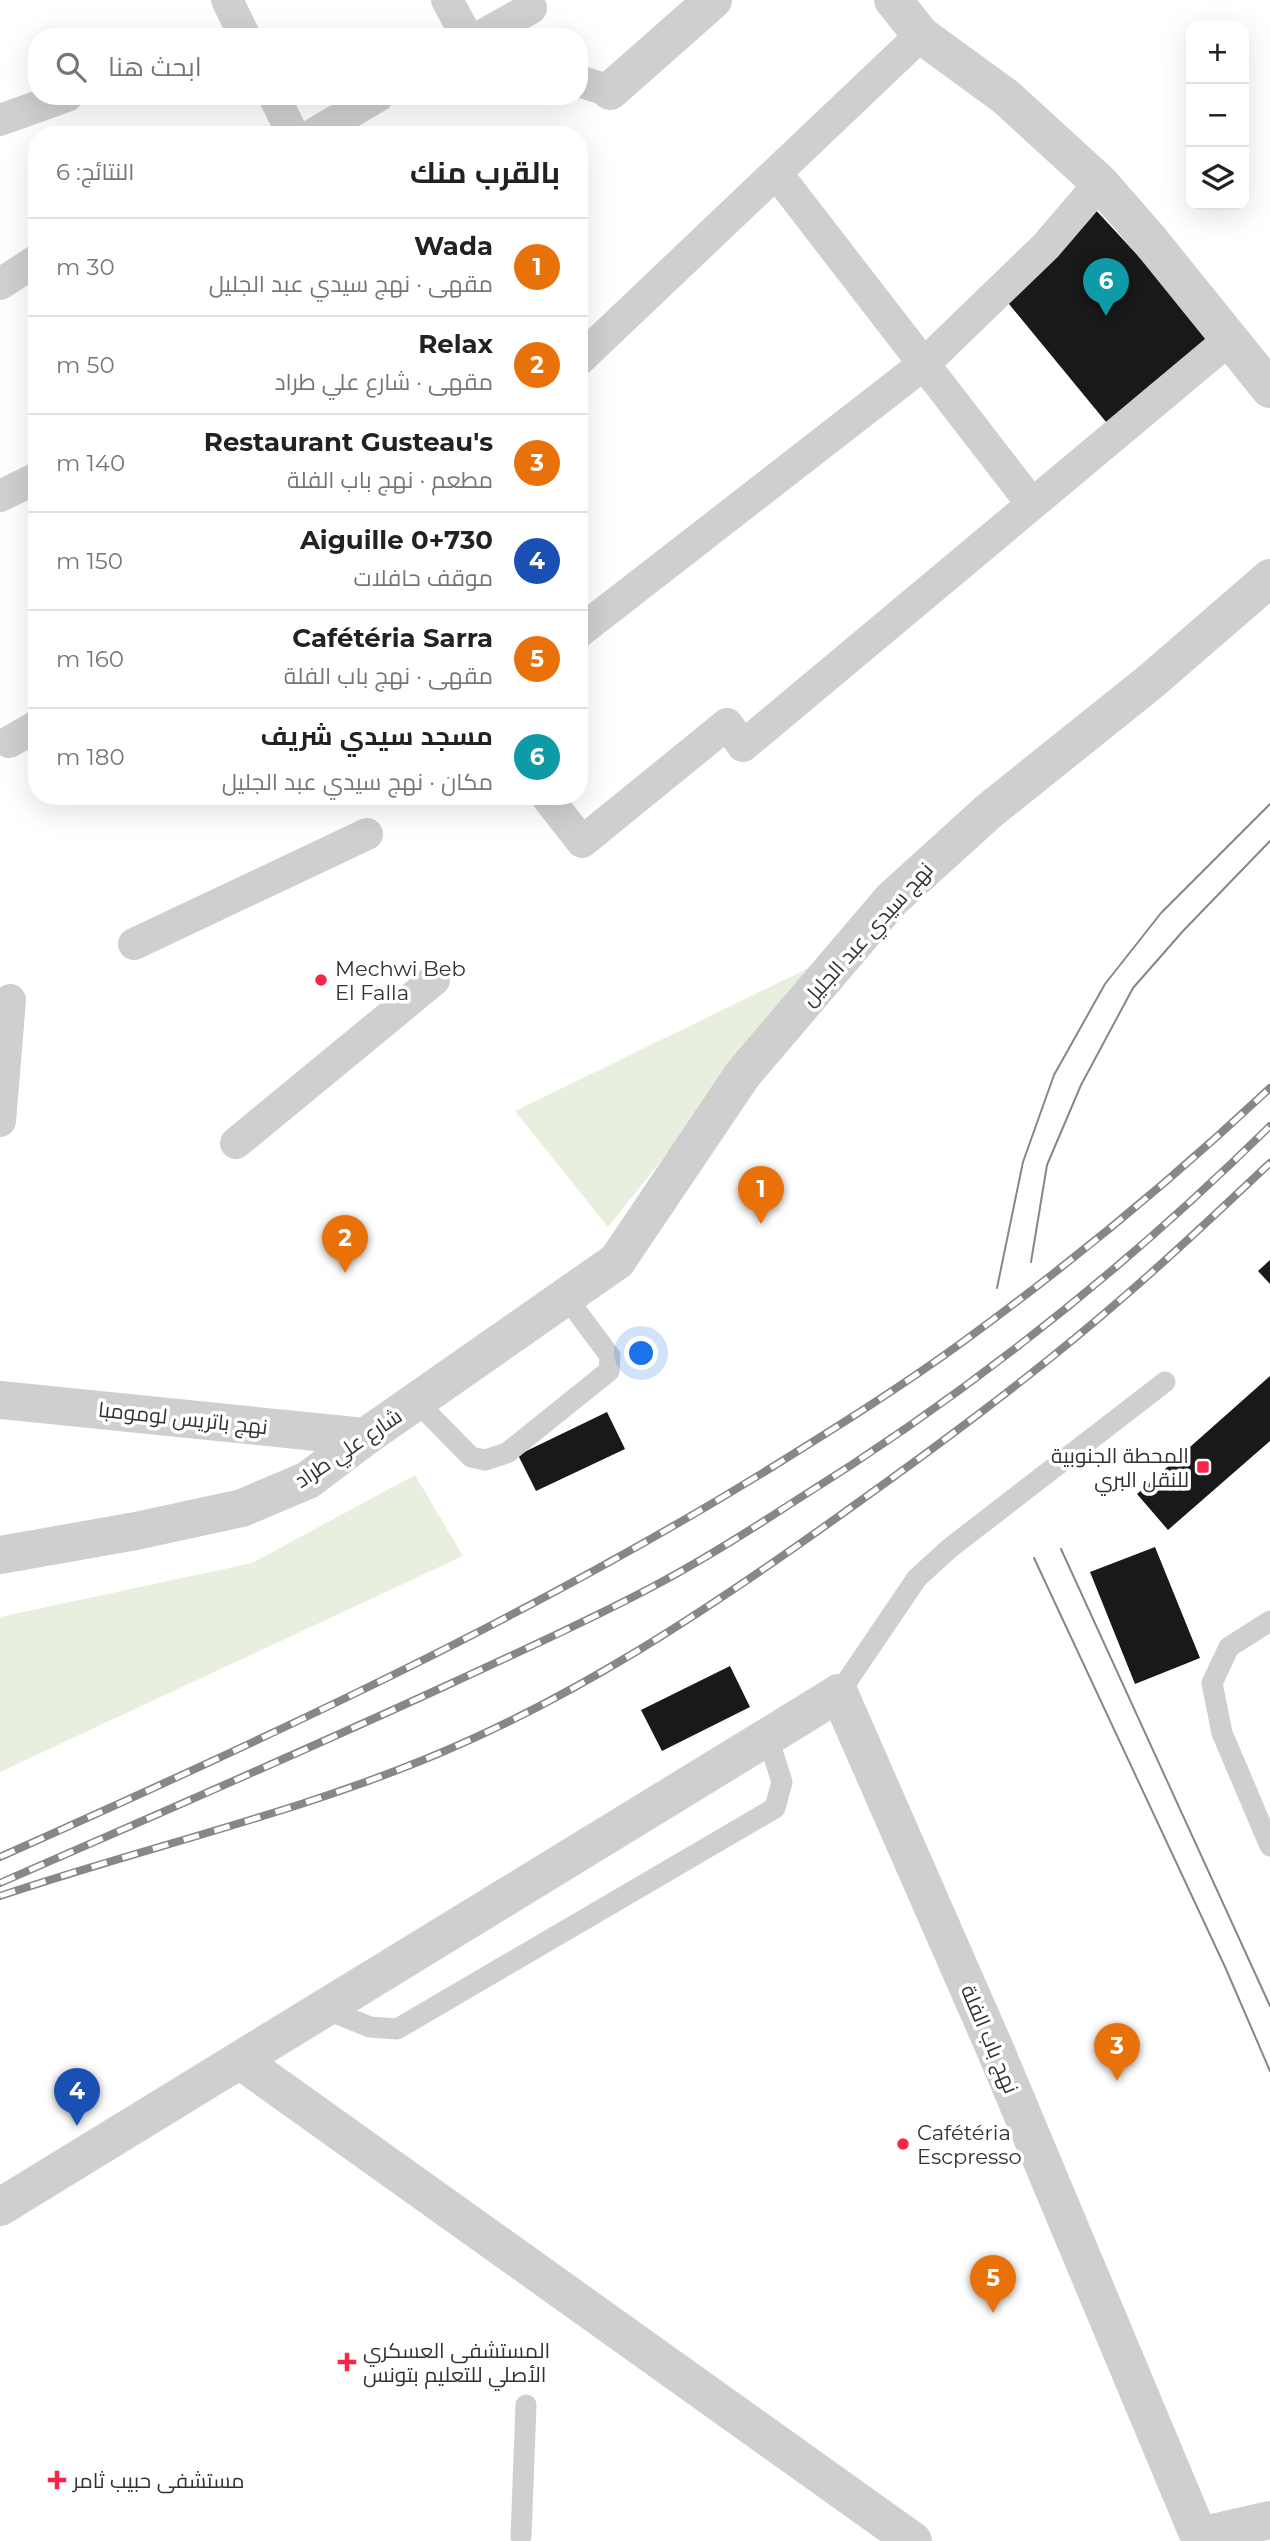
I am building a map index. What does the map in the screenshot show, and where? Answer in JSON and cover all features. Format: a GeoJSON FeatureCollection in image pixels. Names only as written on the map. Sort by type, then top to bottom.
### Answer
{"type":"FeatureCollection","features":[{"type":"Feature","properties":{"kind":"street"},"geometry":{"type":"LineString","coordinates":[[227,0],[241,28]]}},
{"type":"Feature","properties":{"kind":"street"},"geometry":{"type":"LineString","coordinates":[[447,0],[462,28]]}},
{"type":"Feature","properties":{"kind":"street"},"geometry":{"type":"LineString","coordinates":[[594,86],[713,0]]}},
{"type":"Feature","properties":{"kind":"street"},"geometry":{"type":"LineString","coordinates":[[893,0],[921,35],[1006,97],[1100,183],[1231,338],[1270,389]]}},
{"type":"Feature","properties":{"kind":"street"},"geometry":{"type":"LineString","coordinates":[[496,28],[531,8]]}},
{"type":"Feature","properties":{"kind":"street"},"geometry":{"type":"LineString","coordinates":[[588,352],[921,35]]}},
{"type":"Feature","properties":{"kind":"street"},"geometry":{"type":"LineString","coordinates":[[0,120],[42,105]]}},
{"type":"Feature","properties":{"kind":"street"},"geometry":{"type":"LineString","coordinates":[[278,105],[289,126]]}},
{"type":"Feature","properties":{"kind":"street"},"geometry":{"type":"LineString","coordinates":[[327,126],[363,105]]}},
{"type":"Feature","properties":{"kind":"street"},"geometry":{"type":"LineString","coordinates":[[777,174],[1032,504]]}},
{"type":"Feature","properties":{"kind":"street"},"geometry":{"type":"LineString","coordinates":[[588,625],[924,364],[1046,246],[1100,183]]}},
{"type":"Feature","properties":{"kind":"street"},"geometry":{"type":"LineString","coordinates":[[0,284],[28,266]]}},
{"type":"Feature","properties":{"kind":"street"},"geometry":{"type":"LineString","coordinates":[[553,805],[582,842],[727,724],[743,746],[1231,338]]}},
{"type":"Feature","properties":{"kind":"street"},"geometry":{"type":"LineString","coordinates":[[0,496],[28,482]]}},
{"type":"Feature","properties":{"kind":"street","name":"نهج سيدي عبد الجليل"},"geometry":{"type":"LineString","coordinates":[[617,1261],[743,1074],[892,899],[989,811],[1150,682],[1270,578]]}},
{"type":"Feature","properties":{"kind":"street"},"geometry":{"type":"LineString","coordinates":[[9,742],[28,731]]}},
{"type":"Feature","properties":{"kind":"street"},"geometry":{"type":"LineString","coordinates":[[134,944],[367,834]]}},
{"type":"Feature","properties":{"kind":"street"},"geometry":{"type":"LineString","coordinates":[[236,1143],[434,980]]}},
{"type":"Feature","properties":{"kind":"street"},"geometry":{"type":"LineString","coordinates":[[0,1121],[10,1000]]}},
{"type":"Feature","properties":{"kind":"street","name":"شارع علي طراد"},"geometry":{"type":"LineString","coordinates":[[0,1555],[136,1531],[243,1508],[308,1480],[365,1437],[617,1261]]}},
{"type":"Feature","properties":{"kind":"street","name":"نهج باتريس لومومبا"},"geometry":{"type":"LineString","coordinates":[[0,1400],[365,1437]]}},
{"type":"Feature","properties":{"kind":"street"},"geometry":{"type":"LineString","coordinates":[[0,2207],[839,1693]]}},
{"type":"Feature","properties":{"kind":"street","name":"نهج باب الفلة"},"geometry":{"type":"LineString","coordinates":[[839,1693],[995,2049],[1196,2539]]}},
{"type":"Feature","properties":{"kind":"street"},"geometry":{"type":"LineString","coordinates":[[241,2061],[913,2541]]}},
{"type":"Feature","properties":{"kind":"street"},"geometry":{"type":"LineString","coordinates":[[1196,2539],[1270,2520]]}},
{"type":"Feature","properties":{"kind":"lane"},"geometry":{"type":"LineString","coordinates":[[416,1401],[471,1457],[485,1460],[507,1453],[609,1371],[610,1356],[566,1297]]}},
{"type":"Feature","properties":{"kind":"lane"},"geometry":{"type":"LineString","coordinates":[[839,1693],[917,1578],[950,1548],[1165,1382]]}},
{"type":"Feature","properties":{"kind":"lane"},"geometry":{"type":"LineString","coordinates":[[1270,1621],[1230,1647],[1212,1683],[1222,1733],[1270,1846]]}},
{"type":"Feature","properties":{"kind":"lane"},"geometry":{"type":"LineString","coordinates":[[325,2009],[370,2027],[397,2029],[775,1808],[782,1782],[768,1738]]}},
{"type":"Feature","properties":{"kind":"lane"},"geometry":{"type":"LineString","coordinates":[[521,2536],[526,2405]]}},
{"type":"Feature","properties":{"kind":"green space"},"geometry":{"type":"Polygon","coordinates":[[[819,963],[608,1227],[515,1111],[819,963]]]}},
{"type":"Feature","properties":{"kind":"green space"},"geometry":{"type":"Polygon","coordinates":[[[415,1475],[463,1556],[0,1772],[0,1617],[252,1563],[415,1475]]]}},
{"type":"Feature","properties":{"kind":"building"},"geometry":{"type":"Polygon","coordinates":[[[1093,207],[1214,338],[1111,428],[1000,293],[1093,207]]]}},
{"type":"Feature","properties":{"kind":"building"},"geometry":{"type":"Polygon","coordinates":[[[1270,1260],[1270,1284],[1258,1271],[1270,1260]]]}},
{"type":"Feature","properties":{"kind":"building","name":"المحطة الجنوبية للنقل البري"},"geometry":{"type":"Polygon","coordinates":[[[1270,1376],[1270,1441],[1168,1530],[1137,1494],[1270,1376]]]}},
{"type":"Feature","properties":{"kind":"building"},"geometry":{"type":"Polygon","coordinates":[[[607,1412],[625,1449],[536,1491],[518,1455],[607,1412]]]}},
{"type":"Feature","properties":{"kind":"building"},"geometry":{"type":"Polygon","coordinates":[[[1155,1547],[1200,1658],[1135,1684],[1090,1572],[1155,1547]]]}},
{"type":"Feature","properties":{"kind":"building"},"geometry":{"type":"Polygon","coordinates":[[[730,1666],[750,1707],[662,1751],[641,1710],[730,1666]]]}},
{"type":"Feature","properties":{"kind":"tram line"},"geometry":{"type":"LineString","coordinates":[[997,1288],[1023,1162],[1054,1075],[1105,984],[1161,913],[1270,804]]}},
{"type":"Feature","properties":{"kind":"tram line"},"geometry":{"type":"LineString","coordinates":[[1031,1262],[1047,1165],[1081,1085],[1133,988],[1183,931],[1270,841]]}},
{"type":"Feature","properties":{"kind":"tram line"},"geometry":{"type":"LineString","coordinates":[[1061,1549],[1270,2006]]}},
{"type":"Feature","properties":{"kind":"tram line"},"geometry":{"type":"LineString","coordinates":[[1034,1558],[1226,1969],[1270,2071]]}},
{"type":"Feature","properties":{"kind":"railway"},"geometry":{"type":"LineString","coordinates":[[0,1857],[391,1676],[582,1577],[769,1469],[892,1391],[1004,1311],[1159,1187],[1270,1088]]}},
{"type":"Feature","properties":{"kind":"railway"},"geometry":{"type":"LineString","coordinates":[[0,1883],[503,1660],[629,1599],[708,1556],[859,1460],[983,1373],[1102,1279],[1270,1126]]}},
{"type":"Feature","properties":{"kind":"railway"},"geometry":{"type":"LineString","coordinates":[[0,1896],[332,1794],[440,1753],[591,1678],[733,1590],[979,1414],[1127,1294],[1270,1163]]}},
{"type":"Feature","properties":{"kind":"place","name":"مسجد سيدي شريف"},"geometry":{"type":"Point","coordinates":[1106,316]}},
{"type":"Feature","properties":{"kind":"place","name":"Mechwi Beb El Falla"},"geometry":{"type":"Point","coordinates":[321,980]}},
{"type":"Feature","properties":{"kind":"place","name":"Wada"},"geometry":{"type":"Point","coordinates":[761,1224]}},
{"type":"Feature","properties":{"kind":"place","name":"Relax"},"geometry":{"type":"Point","coordinates":[345,1273]}},
{"type":"Feature","properties":{"kind":"place","name":"المحطة الجنوبية للنقل البري"},"geometry":{"type":"Point","coordinates":[1203,1467]}},
{"type":"Feature","properties":{"kind":"place","name":"Restaurant Gusteau's"},"geometry":{"type":"Point","coordinates":[1117,2081]}},
{"type":"Feature","properties":{"kind":"place","name":"Aiguille 0+730"},"geometry":{"type":"Point","coordinates":[77,2126]}},
{"type":"Feature","properties":{"kind":"place","name":"Cafétéria Escpresso"},"geometry":{"type":"Point","coordinates":[903,2144]}},
{"type":"Feature","properties":{"kind":"place","name":"Cafétéria Sarra"},"geometry":{"type":"Point","coordinates":[993,2313]}},
{"type":"Feature","properties":{"kind":"place","name":"المستشفى العسكري الأصلي للتعليم بتونس"},"geometry":{"type":"Point","coordinates":[347,2362]}},
{"type":"Feature","properties":{"kind":"place","name":"مستشفى حبيب ثامر"},"geometry":{"type":"Point","coordinates":[57,2480]}}]}
